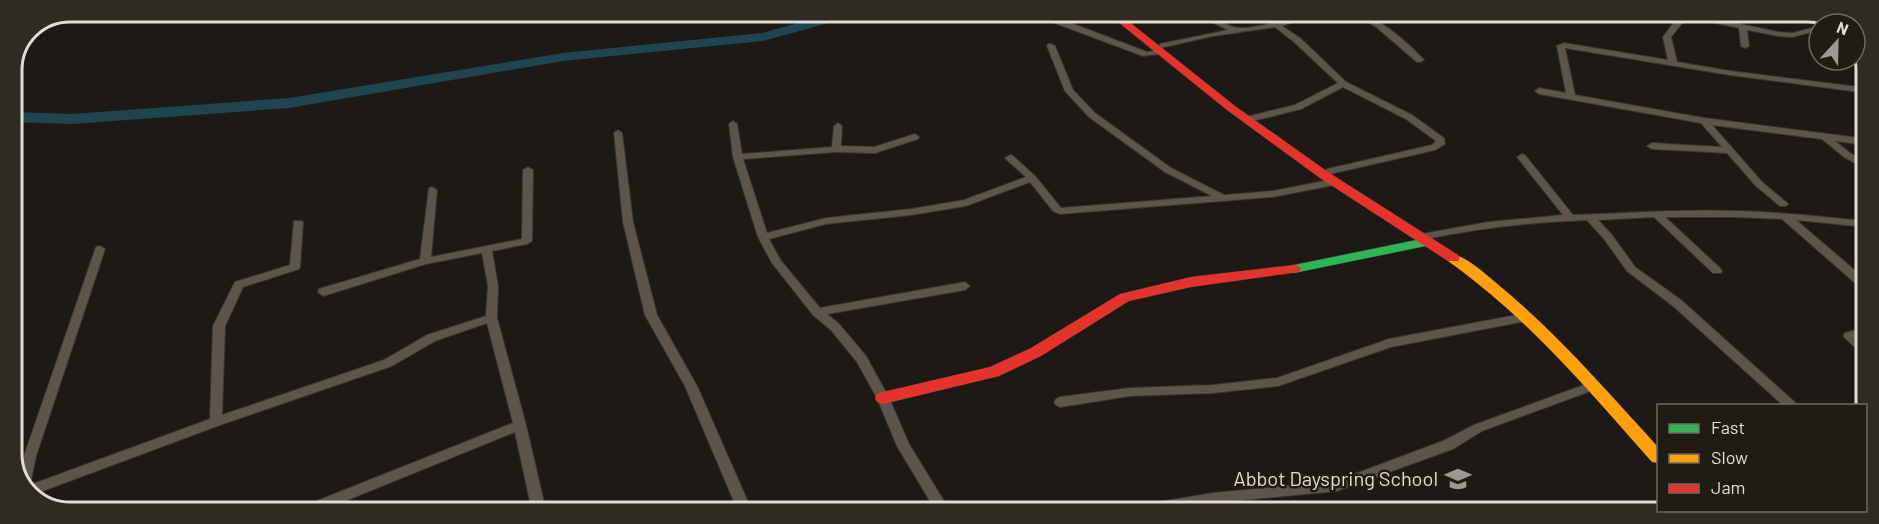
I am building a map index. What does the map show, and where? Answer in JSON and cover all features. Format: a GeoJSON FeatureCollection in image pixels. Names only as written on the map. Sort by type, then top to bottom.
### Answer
{"type":"FeatureCollection","features":[{"type":"Feature","properties":{"kind":"street"},"geometry":{"type":"LineString","coordinates":[[1061,23],[1146,54],[1235,31],[1282,23]]}},
{"type":"Feature","properties":{"kind":"street"},"geometry":{"type":"LineString","coordinates":[[1126,23],[1332,176]]}},
{"type":"Feature","properties":{"kind":"street"},"geometry":{"type":"LineString","coordinates":[[1134,23],[1161,49],[1231,108],[1475,272],[1527,317],[1657,455]]}},
{"type":"Feature","properties":{"kind":"street"},"geometry":{"type":"LineString","coordinates":[[1219,23],[1235,31]]}},
{"type":"Feature","properties":{"kind":"street"},"geometry":{"type":"LineString","coordinates":[[1376,23],[1420,60]]}},
{"type":"Feature","properties":{"kind":"street"},"geometry":{"type":"LineString","coordinates":[[1673,63],[1668,37],[1678,23]]}},
{"type":"Feature","properties":{"kind":"street"},"geometry":{"type":"LineString","coordinates":[[1722,23],[1793,35],[1807,31]]}},
{"type":"Feature","properties":{"kind":"street"},"geometry":{"type":"LineString","coordinates":[[1010,158],[1032,178],[1056,209],[1063,211],[1273,194],[1373,162],[1440,144],[1441,140],[1433,132],[1409,117],[1343,84],[1298,40],[1276,25]]}},
{"type":"Feature","properties":{"kind":"street"},"geometry":{"type":"LineString","coordinates":[[1743,28],[1745,46]]}},
{"type":"Feature","properties":{"kind":"street"},"geometry":{"type":"LineString","coordinates":[[1571,97],[1561,46],[1571,45],[1730,73],[1856,90]]}},
{"type":"Feature","properties":{"kind":"street"},"geometry":{"type":"LineString","coordinates":[[1051,46],[1069,91],[1092,115],[1168,170],[1223,198]]}},
{"type":"Feature","properties":{"kind":"street"},"geometry":{"type":"LineString","coordinates":[[1253,118],[1298,106],[1343,84]]}},
{"type":"Feature","properties":{"kind":"street"},"geometry":{"type":"LineString","coordinates":[[1539,91],[1704,121],[1856,141]]}},
{"type":"Feature","properties":{"kind":"street"},"geometry":{"type":"LineString","coordinates":[[1704,121],[1759,184],[1783,204]]}},
{"type":"Feature","properties":{"kind":"street"},"geometry":{"type":"LineString","coordinates":[[733,124],[738,157],[762,237],[777,263],[817,312],[835,327],[862,359],[883,398],[903,446],[937,502]]}},
{"type":"Feature","properties":{"kind":"street"},"geometry":{"type":"LineString","coordinates":[[836,149],[838,126]]}},
{"type":"Feature","properties":{"kind":"street"},"geometry":{"type":"LineString","coordinates":[[618,133],[628,222],[651,315],[691,386],[741,502]]}},
{"type":"Feature","properties":{"kind":"street"},"geometry":{"type":"LineString","coordinates":[[738,157],[836,149],[875,150],[915,137]]}},
{"type":"Feature","properties":{"kind":"street"},"geometry":{"type":"LineString","coordinates":[[1826,138],[1856,160]]}},
{"type":"Feature","properties":{"kind":"street"},"geometry":{"type":"LineString","coordinates":[[1652,147],[1729,150]]}},
{"type":"Feature","properties":{"kind":"street"},"geometry":{"type":"LineString","coordinates":[[1522,158],[1569,216]]}},
{"type":"Feature","properties":{"kind":"street"},"geometry":{"type":"LineString","coordinates":[[323,292],[424,261],[526,241],[528,170]]}},
{"type":"Feature","properties":{"kind":"street"},"geometry":{"type":"LineString","coordinates":[[762,237],[826,221],[911,212],[966,203],[1032,178]]}},
{"type":"Feature","properties":{"kind":"street"},"geometry":{"type":"LineString","coordinates":[[424,261],[432,190]]}},
{"type":"Feature","properties":{"kind":"street"},"geometry":{"type":"LineString","coordinates":[[883,398],[994,372],[1036,352],[1125,297],[1191,282],[1302,268],[1426,239],[1469,226],[1569,216],[1708,212],[1856,223]]}},
{"type":"Feature","properties":{"kind":"street"},"geometry":{"type":"LineString","coordinates":[[1655,213],[1717,271]]}},
{"type":"Feature","properties":{"kind":"street"},"geometry":{"type":"LineString","coordinates":[[1785,216],[1856,277]]}},
{"type":"Feature","properties":{"kind":"street"},"geometry":{"type":"LineString","coordinates":[[1590,217],[1632,269],[1663,291],[1792,404]]}},
{"type":"Feature","properties":{"kind":"street"},"geometry":{"type":"LineString","coordinates":[[216,422],[219,326],[239,285],[295,267],[298,223]]}},
{"type":"Feature","properties":{"kind":"street"},"geometry":{"type":"LineString","coordinates":[[1426,239],[1487,273],[1540,321],[1657,445]]}},
{"type":"Feature","properties":{"kind":"street"},"geometry":{"type":"LineString","coordinates":[[26,472],[100,249]]}},
{"type":"Feature","properties":{"kind":"street"},"geometry":{"type":"LineString","coordinates":[[486,249],[493,286],[491,318],[520,425],[537,502]]}},
{"type":"Feature","properties":{"kind":"street"},"geometry":{"type":"LineString","coordinates":[[817,312],[965,286]]}},
{"type":"Feature","properties":{"kind":"street"},"geometry":{"type":"LineString","coordinates":[[1060,402],[1130,392],[1278,382],[1389,342],[1527,317]]}},
{"type":"Feature","properties":{"kind":"street"},"geometry":{"type":"LineString","coordinates":[[37,488],[216,422],[388,363],[431,338],[491,318]]}},
{"type":"Feature","properties":{"kind":"street"},"geometry":{"type":"LineString","coordinates":[[1856,334],[1849,336],[1856,342]]}},
{"type":"Feature","properties":{"kind":"street"},"geometry":{"type":"LineString","coordinates":[[1191,502],[1337,486],[1448,445],[1478,428],[1592,386]]}},
{"type":"Feature","properties":{"kind":"street"},"geometry":{"type":"LineString","coordinates":[[329,502],[520,425]]}},
{"type":"Feature","properties":{"kind":"waterway"},"geometry":{"type":"LineString","coordinates":[[23,117],[72,119],[289,103],[563,57],[763,37],[813,23]]}},
{"type":"Feature","properties":{"kind":"traffic: fast"},"geometry":{"type":"LineString","coordinates":[[1294,269],[1426,242]]}},
{"type":"Feature","properties":{"kind":"traffic: slow"},"geometry":{"type":"LineString","coordinates":[[1453,258],[1482,278],[1536,325],[1657,456]]}},
{"type":"Feature","properties":{"kind":"traffic: jam"},"geometry":{"type":"LineString","coordinates":[[1125,23],[1231,108],[1324,175],[1453,258]]}},
{"type":"Feature","properties":{"kind":"traffic: jam"},"geometry":{"type":"LineString","coordinates":[[883,398],[994,372],[1036,352],[1125,297],[1191,282],[1294,269]]}},
{"type":"Feature","properties":{"kind":"place","name":"Abbot Dayspring School"},"geometry":{"type":"Point","coordinates":[1458,479]}}]}
